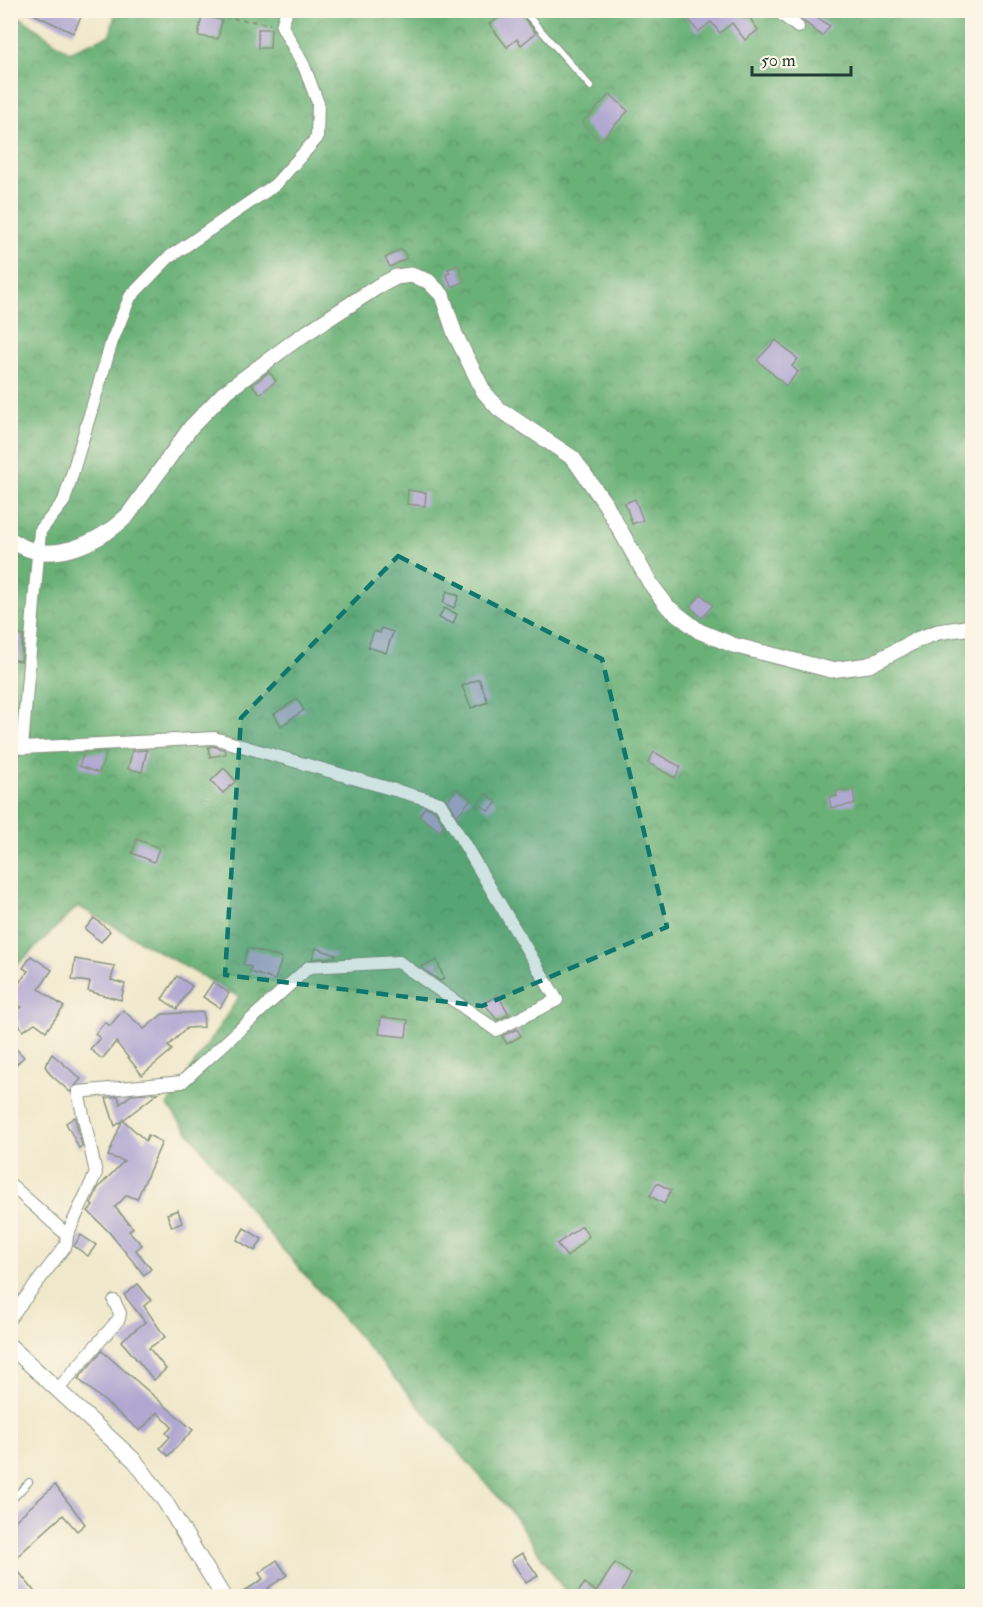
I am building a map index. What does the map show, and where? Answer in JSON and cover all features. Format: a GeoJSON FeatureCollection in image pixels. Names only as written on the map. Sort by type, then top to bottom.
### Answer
{"type":"FeatureCollection","features":[{"type":"Feature","properties":{"kind":"street"},"geometry":{"type":"LineString","coordinates":[[10,1318],[66,1245],[67,1235],[96,1173],[78,1092],[182,1082],[309,967],[399,962],[496,1030],[557,1000],[440,803],[214,738],[22,748],[40,531],[64,501],[112,341],[130,297],[168,258],[275,185],[317,138],[318,103],[304,66],[282,26],[287,10]]}},
{"type":"Feature","properties":{"kind":"street"},"geometry":{"type":"LineString","coordinates":[[748,10],[754,10]]}},
{"type":"Feature","properties":{"kind":"street"},"geometry":{"type":"LineString","coordinates":[[776,10],[798,27]]}},
{"type":"Feature","properties":{"kind":"street"},"geometry":{"type":"LineString","coordinates":[[10,539],[20,546],[37,552],[53,553],[69,550],[118,525],[128,515],[191,427],[224,393],[288,345],[377,287],[396,277],[411,275],[428,281],[442,295],[454,334],[484,392],[499,409],[573,458],[606,505],[650,583],[668,607],[699,631],[733,645],[831,670],[870,665],[919,639],[938,632],[972,627]]}},
{"type":"Feature","properties":{"kind":"street"},"geometry":{"type":"LineString","coordinates":[[10,1184],[67,1235]]}},
{"type":"Feature","properties":{"kind":"street"},"geometry":{"type":"LineString","coordinates":[[59,1388],[119,1319],[120,1313],[114,1301]]}},
{"type":"Feature","properties":{"kind":"street"},"geometry":{"type":"LineString","coordinates":[[10,1346],[59,1388],[135,1461],[164,1500],[223,1596]]}},
{"type":"Feature","properties":{"kind":"lane"},"geometry":{"type":"LineString","coordinates":[[523,10],[591,87]]}},
{"type":"Feature","properties":{"kind":"lane"},"geometry":{"type":"LineString","coordinates":[[10,1502],[29,1482]]}},
{"type":"Feature","properties":{"kind":"path"},"geometry":{"type":"LineString","coordinates":[[180,10],[282,26]]}},
{"type":"Feature","properties":{"kind":"highlighted area"},"geometry":{"type":"Polygon","coordinates":[[[398,556],[602,659],[667,927],[482,1006],[225,975],[241,718],[398,556]]]}},
{"type":"Feature","properties":{"kind":"green space"},"geometry":{"type":"Polygon","coordinates":[[[116,10],[972,11],[972,1596],[568,1596],[512,1513],[266,1230],[167,1105],[239,997],[78,906],[11,971],[11,11],[69,52],[110,35],[116,10]]]}},
{"type":"Feature","properties":{"kind":"building"},"geometry":{"type":"Polygon","coordinates":[[[25,10],[72,10],[82,15],[73,33],[25,10]]]}},
{"type":"Feature","properties":{"kind":"building"},"geometry":{"type":"Polygon","coordinates":[[[511,10],[518,10],[536,33],[521,45],[517,39],[507,47],[489,24],[511,10]]]}},
{"type":"Feature","properties":{"kind":"building"},"geometry":{"type":"Polygon","coordinates":[[[682,10],[739,10],[744,18],[750,18],[758,30],[745,40],[732,23],[720,33],[711,22],[698,32],[682,10]]]}},
{"type":"Feature","properties":{"kind":"building"},"geometry":{"type":"Polygon","coordinates":[[[805,10],[830,26],[822,36],[800,18],[805,10]]]}},
{"type":"Feature","properties":{"kind":"building"},"geometry":{"type":"Polygon","coordinates":[[[202,16],[222,20],[218,39],[198,36],[202,16]]]}},
{"type":"Feature","properties":{"kind":"building"},"geometry":{"type":"Polygon","coordinates":[[[258,29],[271,29],[270,48],[258,48],[258,29]]]}},
{"type":"Feature","properties":{"kind":"building"},"geometry":{"type":"Polygon","coordinates":[[[610,94],[628,111],[600,141],[582,123],[610,94]]]}},
{"type":"Feature","properties":{"kind":"building"},"geometry":{"type":"Polygon","coordinates":[[[402,249],[407,258],[390,267],[385,258],[402,249]]]}},
{"type":"Feature","properties":{"kind":"building"},"geometry":{"type":"Polygon","coordinates":[[[458,265],[465,281],[452,287],[446,274],[450,273],[448,269],[458,265]]]}},
{"type":"Feature","properties":{"kind":"building"},"geometry":{"type":"Polygon","coordinates":[[[776,340],[798,359],[792,366],[798,372],[786,386],[757,360],[776,340]]]}},
{"type":"Feature","properties":{"kind":"building"},"geometry":{"type":"Polygon","coordinates":[[[269,372],[276,381],[260,394],[252,385],[269,372]]]}},
{"type":"Feature","properties":{"kind":"building"},"geometry":{"type":"Polygon","coordinates":[[[408,490],[426,493],[425,506],[407,504],[408,490]]]}},
{"type":"Feature","properties":{"kind":"building"},"geometry":{"type":"Polygon","coordinates":[[[635,499],[643,520],[632,524],[625,503],[635,499]]]}},
{"type":"Feature","properties":{"kind":"building"},"geometry":{"type":"Polygon","coordinates":[[[447,591],[459,596],[454,608],[443,603],[447,591]]]}},
{"type":"Feature","properties":{"kind":"building"},"geometry":{"type":"Polygon","coordinates":[[[701,594],[713,605],[702,618],[690,607],[701,594]]]}},
{"type":"Feature","properties":{"kind":"building"},"geometry":{"type":"Polygon","coordinates":[[[444,608],[457,614],[453,624],[439,618],[444,608]]]}},
{"type":"Feature","properties":{"kind":"building"},"geometry":{"type":"Polygon","coordinates":[[[381,628],[393,632],[386,653],[368,647],[374,631],[380,633],[381,628]]]}},
{"type":"Feature","properties":{"kind":"building"},"geometry":{"type":"Polygon","coordinates":[[[10,633],[23,636],[21,661],[10,659],[10,633]]]}},
{"type":"Feature","properties":{"kind":"building"},"geometry":{"type":"Polygon","coordinates":[[[479,679],[488,702],[471,708],[462,686],[479,679]]]}},
{"type":"Feature","properties":{"kind":"building"},"geometry":{"type":"Polygon","coordinates":[[[297,699],[304,710],[281,726],[274,714],[297,699]]]}},
{"type":"Feature","properties":{"kind":"building"},"geometry":{"type":"Polygon","coordinates":[[[213,746],[225,750],[226,754],[210,757],[208,747],[213,746]]]}},
{"type":"Feature","properties":{"kind":"building"},"geometry":{"type":"Polygon","coordinates":[[[147,750],[142,772],[128,769],[132,751],[147,750]]]}},
{"type":"Feature","properties":{"kind":"building"},"geometry":{"type":"Polygon","coordinates":[[[107,752],[99,773],[79,766],[84,753],[107,752]]]}},
{"type":"Feature","properties":{"kind":"building"},"geometry":{"type":"Polygon","coordinates":[[[654,752],[681,767],[675,778],[648,763],[654,752]]]}},
{"type":"Feature","properties":{"kind":"building"},"geometry":{"type":"Polygon","coordinates":[[[224,768],[236,781],[223,793],[211,781],[224,768]]]}},
{"type":"Feature","properties":{"kind":"building"},"geometry":{"type":"Polygon","coordinates":[[[457,788],[471,799],[457,816],[448,800],[457,788]]]}},
{"type":"Feature","properties":{"kind":"building"},"geometry":{"type":"Polygon","coordinates":[[[853,788],[855,804],[831,808],[829,797],[837,796],[836,791],[853,788]]]}},
{"type":"Feature","properties":{"kind":"building"},"geometry":{"type":"Polygon","coordinates":[[[486,794],[497,802],[489,811],[478,803],[486,794]]]}},
{"type":"Feature","properties":{"kind":"building"},"geometry":{"type":"Polygon","coordinates":[[[425,807],[435,810],[444,826],[440,831],[419,816],[425,807]]]}},
{"type":"Feature","properties":{"kind":"building"},"geometry":{"type":"Polygon","coordinates":[[[137,839],[159,848],[154,862],[132,853],[137,839]]]}},
{"type":"Feature","properties":{"kind":"building"},"geometry":{"type":"Polygon","coordinates":[[[94,918],[110,931],[101,942],[85,929],[94,918]]]}},
{"type":"Feature","properties":{"kind":"building"},"geometry":{"type":"Polygon","coordinates":[[[248,948],[282,958],[275,980],[250,972],[251,967],[243,964],[248,948]]]}},
{"type":"Feature","properties":{"kind":"building"},"geometry":{"type":"Polygon","coordinates":[[[316,948],[336,955],[335,957],[312,959],[316,948]]]}},
{"type":"Feature","properties":{"kind":"building"},"geometry":{"type":"Polygon","coordinates":[[[31,956],[52,970],[39,989],[64,1007],[46,1031],[35,1023],[23,1031],[12,1013],[22,1007],[10,999],[10,995],[28,971],[23,968],[31,956]]]}},
{"type":"Feature","properties":{"kind":"building"},"geometry":{"type":"Polygon","coordinates":[[[75,959],[115,966],[111,980],[125,984],[121,1000],[88,991],[90,982],[72,980],[75,959]]]}},
{"type":"Feature","properties":{"kind":"building"},"geometry":{"type":"Polygon","coordinates":[[[437,960],[444,979],[440,981],[421,967],[437,960]]]}},
{"type":"Feature","properties":{"kind":"building"},"geometry":{"type":"Polygon","coordinates":[[[177,976],[192,986],[177,1009],[162,999],[177,976]]]}},
{"type":"Feature","properties":{"kind":"building"},"geometry":{"type":"Polygon","coordinates":[[[213,982],[229,993],[220,1008],[203,997],[213,982]]]}},
{"type":"Feature","properties":{"kind":"building"},"geometry":{"type":"Polygon","coordinates":[[[498,995],[509,1014],[497,1020],[484,1003],[498,995]]]}},
{"type":"Feature","properties":{"kind":"building"},"geometry":{"type":"Polygon","coordinates":[[[123,1010],[144,1029],[163,1014],[203,1012],[204,1027],[187,1028],[168,1046],[172,1050],[142,1075],[116,1042],[102,1059],[90,1049],[100,1038],[95,1034],[105,1022],[110,1026],[123,1010]]]}},
{"type":"Feature","properties":{"kind":"building"},"geometry":{"type":"Polygon","coordinates":[[[381,1017],[408,1020],[406,1037],[379,1034],[381,1017]]]}},
{"type":"Feature","properties":{"kind":"building"},"geometry":{"type":"Polygon","coordinates":[[[517,1029],[521,1036],[507,1044],[502,1036],[517,1029]]]}},
{"type":"Feature","properties":{"kind":"building"},"geometry":{"type":"Polygon","coordinates":[[[10,1043],[24,1057],[10,1070],[10,1043]]]}},
{"type":"Feature","properties":{"kind":"building"},"geometry":{"type":"Polygon","coordinates":[[[52,1054],[81,1079],[70,1092],[50,1074],[45,1066],[52,1054]]]}},
{"type":"Feature","properties":{"kind":"building"},"geometry":{"type":"Polygon","coordinates":[[[158,1093],[123,1120],[146,1141],[148,1135],[162,1142],[137,1199],[127,1195],[115,1207],[133,1228],[129,1231],[142,1245],[136,1250],[151,1269],[144,1275],[109,1232],[88,1211],[93,1206],[91,1204],[98,1188],[124,1161],[108,1156],[122,1121],[115,1126],[106,1098],[118,1096],[120,1104],[131,1095],[158,1093]]]}},
{"type":"Feature","properties":{"kind":"building"},"geometry":{"type":"Polygon","coordinates":[[[75,1117],[82,1146],[79,1148],[66,1123],[75,1117]]]}},
{"type":"Feature","properties":{"kind":"building"},"geometry":{"type":"Polygon","coordinates":[[[657,1183],[671,1190],[664,1204],[650,1196],[657,1183]]]}},
{"type":"Feature","properties":{"kind":"building"},"geometry":{"type":"Polygon","coordinates":[[[178,1210],[182,1223],[172,1227],[167,1214],[178,1210]]]}},
{"type":"Feature","properties":{"kind":"building"},"geometry":{"type":"Polygon","coordinates":[[[582,1226],[589,1236],[567,1257],[557,1244],[582,1226]]]}},
{"type":"Feature","properties":{"kind":"building"},"geometry":{"type":"Polygon","coordinates":[[[244,1228],[262,1239],[255,1251],[237,1240],[244,1228]]]}},
{"type":"Feature","properties":{"kind":"building"},"geometry":{"type":"Polygon","coordinates":[[[81,1235],[96,1245],[88,1256],[74,1246],[81,1235]]]}},
{"type":"Feature","properties":{"kind":"building"},"geometry":{"type":"Polygon","coordinates":[[[138,1284],[151,1300],[144,1306],[165,1337],[149,1348],[166,1369],[154,1380],[121,1341],[145,1322],[124,1295],[138,1284]]]}},
{"type":"Feature","properties":{"kind":"building"},"geometry":{"type":"Polygon","coordinates":[[[102,1351],[193,1430],[168,1456],[160,1448],[170,1437],[166,1433],[172,1427],[157,1412],[140,1431],[78,1379],[102,1351]]]}},
{"type":"Feature","properties":{"kind":"building"},"geometry":{"type":"Polygon","coordinates":[[[55,1485],[85,1524],[77,1531],[63,1515],[11,1562],[38,1596],[10,1596],[10,1525],[55,1485]]]}},
{"type":"Feature","properties":{"kind":"building"},"geometry":{"type":"Polygon","coordinates":[[[522,1553],[538,1576],[526,1583],[511,1560],[522,1553]]]}},
{"type":"Feature","properties":{"kind":"building"},"geometry":{"type":"Polygon","coordinates":[[[277,1560],[287,1575],[268,1588],[270,1592],[263,1596],[237,1596],[263,1579],[259,1573],[277,1560]]]}},
{"type":"Feature","properties":{"kind":"building"},"geometry":{"type":"Polygon","coordinates":[[[615,1563],[631,1574],[620,1596],[575,1596],[585,1583],[596,1592],[615,1563]]]}}]}
